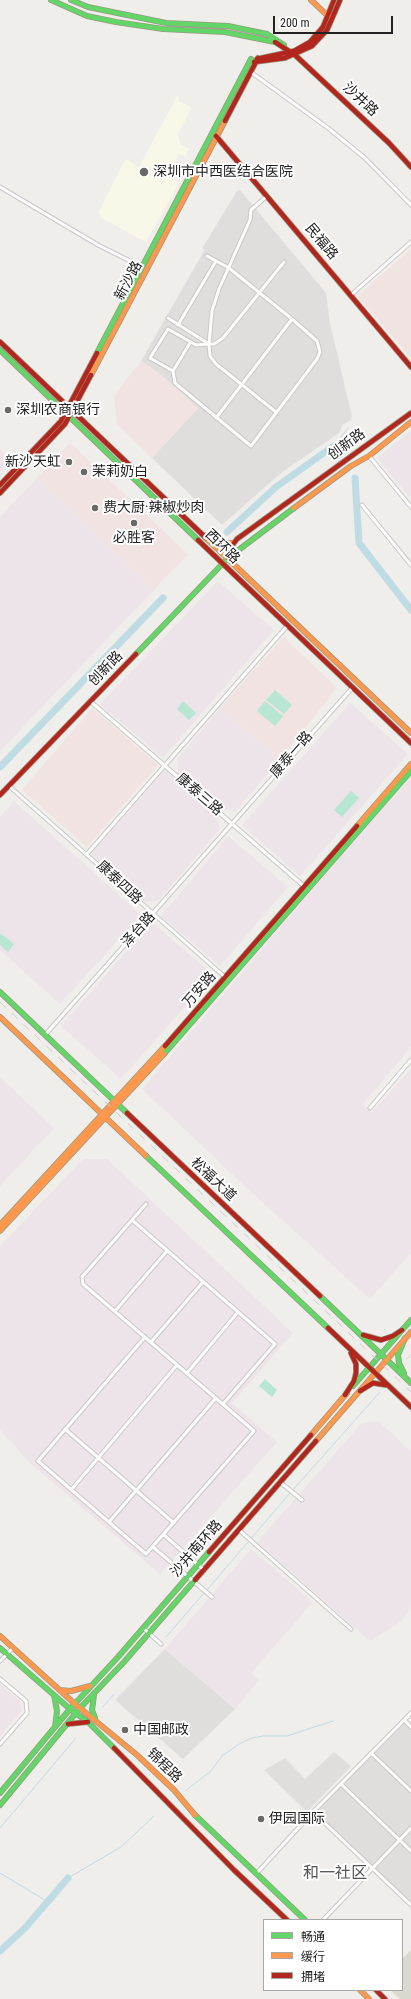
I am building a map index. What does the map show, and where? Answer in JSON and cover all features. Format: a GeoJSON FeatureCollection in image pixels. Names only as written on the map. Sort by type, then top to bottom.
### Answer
{"type":"FeatureCollection","features":[{"type":"Feature","properties":{"kind":"main road"},"geometry":{"type":"LineString","coordinates":[[51,0],[87,16],[163,29],[225,32],[265,39],[294,53]]}},
{"type":"Feature","properties":{"kind":"main road"},"geometry":{"type":"LineString","coordinates":[[71,0],[88,7],[166,23],[228,26],[267,34],[294,53]]}},
{"type":"Feature","properties":{"kind":"main road"},"geometry":{"type":"LineString","coordinates":[[311,0],[330,18]]}},
{"type":"Feature","properties":{"kind":"main road"},"geometry":{"type":"LineString","coordinates":[[330,18],[334,0]]}},
{"type":"Feature","properties":{"kind":"main road"},"geometry":{"type":"LineString","coordinates":[[251,59],[255,64],[294,53],[318,41],[340,0]]}},
{"type":"Feature","properties":{"kind":"main road"},"geometry":{"type":"LineString","coordinates":[[251,59],[294,53]]}},
{"type":"Feature","properties":{"kind":"main road","name":"沙井路"},"geometry":{"type":"LineString","coordinates":[[294,53],[392,141],[411,163]]}},
{"type":"Feature","properties":{"kind":"main road","name":"沙井路"},"geometry":{"type":"LineString","coordinates":[[294,53],[389,143],[411,167]]}},
{"type":"Feature","properties":{"kind":"main road","name":"新沙路"},"geometry":{"type":"LineString","coordinates":[[0,486],[56,427],[145,269],[252,72],[258,58]]}},
{"type":"Feature","properties":{"kind":"main road","name":"新沙路"},"geometry":{"type":"LineString","coordinates":[[0,493],[60,430],[70,416],[251,59]]}},
{"type":"Feature","properties":{"kind":"main road","name":"民福路"},"geometry":{"type":"LineString","coordinates":[[213,132],[411,367]]}},
{"type":"Feature","properties":{"kind":"main road","name":"西环路"},"geometry":{"type":"LineString","coordinates":[[0,342],[411,733]]}},
{"type":"Feature","properties":{"kind":"main road","name":"西环路"},"geometry":{"type":"LineString","coordinates":[[0,350],[411,743]]}},
{"type":"Feature","properties":{"kind":"main road","name":"创新路"},"geometry":{"type":"LineString","coordinates":[[228,558],[231,547],[237,539],[411,413]]}},
{"type":"Feature","properties":{"kind":"main road","name":"创新路"},"geometry":{"type":"LineString","coordinates":[[0,795],[228,558],[351,466],[369,456],[411,422]]}},
{"type":"Feature","properties":{"kind":"main road"},"geometry":{"type":"LineString","coordinates":[[204,536],[208,535],[220,542],[231,543]]}},
{"type":"Feature","properties":{"kind":"main road","name":"万安路"},"geometry":{"type":"LineString","coordinates":[[0,1231],[117,1104],[306,888],[411,764]]}},
{"type":"Feature","properties":{"kind":"main road","name":"万安路"},"geometry":{"type":"LineString","coordinates":[[306,888],[411,771]]}},
{"type":"Feature","properties":{"kind":"main road","name":"松福大道"},"geometry":{"type":"LineString","coordinates":[[0,992],[410,1382]]}},
{"type":"Feature","properties":{"kind":"main road","name":"松福大道"},"geometry":{"type":"LineString","coordinates":[[0,1017],[411,1407]]}},
{"type":"Feature","properties":{"kind":"main road","name":"万安路"},"geometry":{"type":"LineString","coordinates":[[0,1225],[105,1117]]}},
{"type":"Feature","properties":{"kind":"main road","name":"沙井南环路"},"geometry":{"type":"LineString","coordinates":[[0,1793],[70,1709],[143,1628],[411,1320]]}},
{"type":"Feature","properties":{"kind":"main road"},"geometry":{"type":"LineString","coordinates":[[359,1333],[381,1340],[393,1336],[402,1330]]}},
{"type":"Feature","properties":{"kind":"main road","name":"沙井南环路"},"geometry":{"type":"LineString","coordinates":[[0,1805],[80,1708],[149,1634],[411,1332]]}},
{"type":"Feature","properties":{"kind":"main road"},"geometry":{"type":"LineString","coordinates":[[405,1338],[398,1351],[398,1358],[402,1370],[410,1382]]}},
{"type":"Feature","properties":{"kind":"main road"},"geometry":{"type":"LineString","coordinates":[[345,1395],[354,1381],[356,1368],[355,1360],[346,1345]]}},
{"type":"Feature","properties":{"kind":"main road"},"geometry":{"type":"LineString","coordinates":[[360,1391],[373,1383],[385,1384],[392,1389]]}},
{"type":"Feature","properties":{"kind":"main road","name":"锦程路"},"geometry":{"type":"LineString","coordinates":[[0,1636],[75,1704],[96,1720],[174,1790],[187,1808],[304,1919]]}},
{"type":"Feature","properties":{"kind":"main road","name":"锦程路"},"geometry":{"type":"LineString","coordinates":[[0,1648],[70,1709],[88,1722],[234,1870],[286,1919]]}},
{"type":"Feature","properties":{"kind":"main road"},"geometry":{"type":"LineString","coordinates":[[60,1690],[79,1689],[92,1686]]}},
{"type":"Feature","properties":{"kind":"main road"},"geometry":{"type":"LineString","coordinates":[[94,1693],[92,1710],[96,1720]]}},
{"type":"Feature","properties":{"kind":"main road"},"geometry":{"type":"LineString","coordinates":[[54,1695],[57,1711],[55,1727]]}},
{"type":"Feature","properties":{"kind":"main road"},"geometry":{"type":"LineString","coordinates":[[68,1724],[88,1722]]}},
{"type":"Feature","properties":{"kind":"main road"},"geometry":{"type":"LineString","coordinates":[[361,1991],[370,1999]]}},
{"type":"Feature","properties":{"kind":"main road"},"geometry":{"type":"LineString","coordinates":[[377,1991],[385,1999]]}},
{"type":"Feature","properties":{"kind":"street"},"geometry":{"type":"LineString","coordinates":[[252,72],[328,128],[365,158],[411,205]]}},
{"type":"Feature","properties":{"kind":"street"},"geometry":{"type":"LineString","coordinates":[[0,187],[98,245],[145,269]]}},
{"type":"Feature","properties":{"kind":"street"},"geometry":{"type":"LineString","coordinates":[[267,195],[251,210],[250,220],[215,301],[209,344],[212,360],[276,412]]}},
{"type":"Feature","properties":{"kind":"street"},"geometry":{"type":"LineString","coordinates":[[351,295],[411,242]]}},
{"type":"Feature","properties":{"kind":"street"},"geometry":{"type":"LineString","coordinates":[[190,343],[173,371],[172,378],[175,383],[251,446],[317,359],[320,352],[317,341],[292,319],[229,268],[207,256]]}},
{"type":"Feature","properties":{"kind":"street"},"geometry":{"type":"LineString","coordinates":[[178,325],[216,261]]}},
{"type":"Feature","properties":{"kind":"street"},"geometry":{"type":"LineString","coordinates":[[173,371],[150,358],[168,329],[190,343],[200,346],[220,342],[284,262]]}},
{"type":"Feature","properties":{"kind":"street"},"geometry":{"type":"LineString","coordinates":[[168,318],[209,344]]}},
{"type":"Feature","properties":{"kind":"street"},"geometry":{"type":"LineString","coordinates":[[216,418],[292,319]]}},
{"type":"Feature","properties":{"kind":"street"},"geometry":{"type":"LineString","coordinates":[[369,456],[411,507]]}},
{"type":"Feature","properties":{"kind":"street"},"geometry":{"type":"LineString","coordinates":[[362,505],[411,565]]}},
{"type":"Feature","properties":{"kind":"street"},"geometry":{"type":"LineString","coordinates":[[87,854],[288,624]]}},
{"type":"Feature","properties":{"kind":"street","name":"康泰一路"},"geometry":{"type":"LineString","coordinates":[[232,824],[353,687]]}},
{"type":"Feature","properties":{"kind":"street","name":"康泰三路"},"geometry":{"type":"LineString","coordinates":[[90,700],[306,888]]}},
{"type":"Feature","properties":{"kind":"street","name":"康泰四路"},"geometry":{"type":"LineString","coordinates":[[9,786],[227,979]]}},
{"type":"Feature","properties":{"kind":"street","name":"泽台路"},"geometry":{"type":"LineString","coordinates":[[45,1035],[153,915],[232,824]]}},
{"type":"Feature","properties":{"kind":"street"},"geometry":{"type":"LineString","coordinates":[[370,1108],[411,1060]]}},
{"type":"Feature","properties":{"kind":"street"},"geometry":{"type":"LineString","coordinates":[[145,1337],[38,1462],[146,1554],[254,1431],[177,1364],[83,1284],[82,1277],[146,1204]]}},
{"type":"Feature","properties":{"kind":"street"},"geometry":{"type":"LineString","coordinates":[[132,1220],[275,1344],[223,1404]]}},
{"type":"Feature","properties":{"kind":"street"},"geometry":{"type":"LineString","coordinates":[[115,1311],[167,1251]]}},
{"type":"Feature","properties":{"kind":"street"},"geometry":{"type":"LineString","coordinates":[[151,1342],[203,1282]]}},
{"type":"Feature","properties":{"kind":"street"},"geometry":{"type":"LineString","coordinates":[[187,1373],[238,1312]]}},
{"type":"Feature","properties":{"kind":"street"},"geometry":{"type":"LineString","coordinates":[[70,1490],[177,1364]]}},
{"type":"Feature","properties":{"kind":"street"},"geometry":{"type":"LineString","coordinates":[[109,1522],[216,1398]]}},
{"type":"Feature","properties":{"kind":"street"},"geometry":{"type":"LineString","coordinates":[[65,1429],[174,1523]]}},
{"type":"Feature","properties":{"kind":"street"},"geometry":{"type":"LineString","coordinates":[[280,1482],[302,1500]]}},
{"type":"Feature","properties":{"kind":"street"},"geometry":{"type":"LineString","coordinates":[[239,1530],[351,1629]]}},
{"type":"Feature","properties":{"kind":"street"},"geometry":{"type":"LineString","coordinates":[[164,1535],[204,1570]]}},
{"type":"Feature","properties":{"kind":"street"},"geometry":{"type":"LineString","coordinates":[[153,1546],[212,1597]]}},
{"type":"Feature","properties":{"kind":"street"},"geometry":{"type":"LineString","coordinates":[[143,1628],[161,1644]]}},
{"type":"Feature","properties":{"kind":"street"},"geometry":{"type":"LineString","coordinates":[[0,1661],[13,1648]]}},
{"type":"Feature","properties":{"kind":"street"},"geometry":{"type":"LineString","coordinates":[[0,1679],[26,1701],[27,1713],[1,1742]]}},
{"type":"Feature","properties":{"kind":"street"},"geometry":{"type":"LineString","coordinates":[[256,1874],[313,1812],[411,1713]]}},
{"type":"Feature","properties":{"kind":"street"},"geometry":{"type":"LineString","coordinates":[[404,1720],[411,1727]]}},
{"type":"Feature","properties":{"kind":"street"},"geometry":{"type":"LineString","coordinates":[[371,1753],[411,1791]]}},
{"type":"Feature","properties":{"kind":"street"},"geometry":{"type":"LineString","coordinates":[[341,1784],[411,1851]]}},
{"type":"Feature","properties":{"kind":"street"},"geometry":{"type":"LineString","coordinates":[[313,1812],[411,1905]]}},
{"type":"Feature","properties":{"kind":"street"},"geometry":{"type":"LineString","coordinates":[[324,1919],[411,1828]]}},
{"type":"Feature","properties":{"kind":"shaded area","name":"深圳市中西医结合医院"},"geometry":{"type":"Polygon","coordinates":[[[177,96],[179,97],[179,101],[190,106],[191,109],[178,134],[180,144],[189,149],[185,157],[179,154],[166,176],[179,183],[146,242],[100,217],[99,211],[125,159],[139,167],[177,96]]]}},
{"type":"Feature","properties":{"kind":"shaded area"},"geometry":{"type":"Polygon","coordinates":[[[240,190],[326,293],[330,323],[352,417],[350,421],[343,424],[339,433],[281,473],[222,525],[152,458],[198,408],[161,375],[141,361],[204,251],[203,247],[237,191],[240,190]]]}},
{"type":"Feature","properties":{"kind":"shaded area"},"geometry":{"type":"Polygon","coordinates":[[[411,249],[411,358],[357,296],[411,249]]]}},
{"type":"Feature","properties":{"kind":"shaded area"},"geometry":{"type":"Polygon","coordinates":[[[141,361],[161,375],[198,408],[152,458],[117,424],[114,395],[141,361]]]}},
{"type":"Feature","properties":{"kind":"shaded area"},"geometry":{"type":"Polygon","coordinates":[[[411,430],[411,499],[377,458],[411,430]]]}},
{"type":"Feature","properties":{"kind":"shaded area"},"geometry":{"type":"Polygon","coordinates":[[[70,443],[188,554],[154,590],[37,478],[70,443]]]}},
{"type":"Feature","properties":{"kind":"shaded area"},"geometry":{"type":"Polygon","coordinates":[[[0,449],[11,460],[0,472],[0,449]]]}},
{"type":"Feature","properties":{"kind":"shaded area"},"geometry":{"type":"Polygon","coordinates":[[[37,478],[154,590],[0,751],[0,517],[37,478]]]}},
{"type":"Feature","properties":{"kind":"shaded area"},"geometry":{"type":"Polygon","coordinates":[[[218,581],[274,630],[163,758],[100,704],[218,581]]]}},
{"type":"Feature","properties":{"kind":"shaded area"},"geometry":{"type":"Polygon","coordinates":[[[284,637],[337,688],[280,759],[220,708],[284,637]]]}},
{"type":"Feature","properties":{"kind":"shaded area"},"geometry":{"type":"Polygon","coordinates":[[[350,703],[408,754],[300,876],[242,825],[350,703]]]}},
{"type":"Feature","properties":{"kind":"shaded area"},"geometry":{"type":"Polygon","coordinates":[[[92,708],[158,765],[87,847],[22,790],[92,708]]]}},
{"type":"Feature","properties":{"kind":"shaded area"},"geometry":{"type":"Polygon","coordinates":[[[220,708],[280,759],[236,811],[220,809],[178,773],[178,758],[220,708]]]}},
{"type":"Feature","properties":{"kind":"shaded area"},"geometry":{"type":"Polygon","coordinates":[[[165,770],[218,818],[219,830],[158,901],[145,902],[91,854],[165,770]]]}},
{"type":"Feature","properties":{"kind":"shaded area"},"geometry":{"type":"Polygon","coordinates":[[[411,778],[411,1047],[363,1104],[372,1112],[411,1069],[411,1253],[370,1299],[250,1191],[142,1089],[381,810],[411,778]]]}},
{"type":"Feature","properties":{"kind":"shaded area"},"geometry":{"type":"Polygon","coordinates":[[[14,801],[141,915],[60,1004],[0,950],[0,817],[14,801]]]}},
{"type":"Feature","properties":{"kind":"shaded area"},"geometry":{"type":"Polygon","coordinates":[[[228,836],[288,887],[220,966],[161,916],[228,836]]]}},
{"type":"Feature","properties":{"kind":"shaded area"},"geometry":{"type":"Polygon","coordinates":[[[152,922],[213,975],[121,1079],[61,1026],[152,922]]]}},
{"type":"Feature","properties":{"kind":"shaded area"},"geometry":{"type":"Polygon","coordinates":[[[0,1077],[54,1128],[0,1186],[0,1077]]]}},
{"type":"Feature","properties":{"kind":"shaded area"},"geometry":{"type":"Polygon","coordinates":[[[83,1159],[107,1159],[293,1333],[232,1403],[277,1442],[160,1574],[29,1462],[0,1430],[0,1246],[83,1159]]]}},
{"type":"Feature","properties":{"kind":"shaded area"},"geometry":{"type":"Polygon","coordinates":[[[378,1421],[411,1451],[411,1607],[402,1621],[370,1641],[257,1542],[362,1423],[378,1421]]]}},
{"type":"Feature","properties":{"kind":"shaded area"},"geometry":{"type":"Polygon","coordinates":[[[251,1549],[313,1602],[251,1673],[259,1680],[235,1709],[165,1649],[251,1549]]]}},
{"type":"Feature","properties":{"kind":"shaded area"},"geometry":{"type":"Polygon","coordinates":[[[165,1649],[235,1709],[183,1759],[115,1700],[165,1649]]]}},
{"type":"Feature","properties":{"kind":"shaded area"},"geometry":{"type":"Polygon","coordinates":[[[0,1684],[20,1701],[22,1711],[0,1736],[0,1684]]]}},
{"type":"Feature","properties":{"kind":"shaded area"},"geometry":{"type":"Polygon","coordinates":[[[404,1720],[411,1727],[411,1905],[313,1812],[404,1720]]]}},
{"type":"Feature","properties":{"kind":"shaded area"},"geometry":{"type":"Polygon","coordinates":[[[334,1752],[351,1766],[307,1812],[264,1770],[285,1758],[305,1779],[334,1752]]]}},
{"type":"Feature","properties":{"kind":"shaded area"},"geometry":{"type":"Polygon","coordinates":[[[411,1950],[411,1999],[400,1999],[391,1991],[403,1991],[403,1958],[411,1950]]]}},
{"type":"Feature","properties":{"kind":"green space"},"geometry":{"type":"Polygon","coordinates":[[[275,690],[292,705],[284,714],[266,700],[275,690]]]}},
{"type":"Feature","properties":{"kind":"green space"},"geometry":{"type":"Polygon","coordinates":[[[183,701],[196,713],[189,720],[177,709],[183,701]]]}},
{"type":"Feature","properties":{"kind":"green space"},"geometry":{"type":"Polygon","coordinates":[[[265,701],[283,716],[275,726],[257,711],[265,701]]]}},
{"type":"Feature","properties":{"kind":"green space"},"geometry":{"type":"Polygon","coordinates":[[[351,791],[359,798],[342,817],[334,810],[351,791]]]}},
{"type":"Feature","properties":{"kind":"green space"},"geometry":{"type":"Polygon","coordinates":[[[0,933],[14,944],[8,952],[0,945],[0,933]]]}},
{"type":"Feature","properties":{"kind":"green space"},"geometry":{"type":"Polygon","coordinates":[[[265,1379],[277,1390],[272,1397],[259,1386],[265,1379]]]}},
{"type":"Feature","properties":{"kind":"waterway"},"geometry":{"type":"LineString","coordinates":[[335,445],[348,428]]}},
{"type":"Feature","properties":{"kind":"waterway"},"geometry":{"type":"LineString","coordinates":[[227,532],[276,487],[335,445],[342,452]]}},
{"type":"Feature","properties":{"kind":"waterway"},"geometry":{"type":"LineString","coordinates":[[355,478],[359,543],[411,610]]}},
{"type":"Feature","properties":{"kind":"waterway"},"geometry":{"type":"LineString","coordinates":[[0,767],[163,598]]}},
{"type":"Feature","properties":{"kind":"waterway"},"geometry":{"type":"LineString","coordinates":[[407,1359],[411,1354]]}},
{"type":"Feature","properties":{"kind":"waterway"},"geometry":{"type":"LineString","coordinates":[[292,1491],[380,1392]]}},
{"type":"Feature","properties":{"kind":"waterway"},"geometry":{"type":"LineString","coordinates":[[206,1591],[290,1493]]}},
{"type":"Feature","properties":{"kind":"waterway"},"geometry":{"type":"LineString","coordinates":[[166,1637],[204,1593]]}},
{"type":"Feature","properties":{"kind":"waterway"},"geometry":{"type":"LineString","coordinates":[[103,1707],[114,1694]]}},
{"type":"Feature","properties":{"kind":"waterway"},"geometry":{"type":"LineString","coordinates":[[185,1791],[210,1772],[223,1755],[241,1743],[252,1738],[263,1736],[287,1736],[333,1721]]}},
{"type":"Feature","properties":{"kind":"waterway"},"geometry":{"type":"LineString","coordinates":[[0,1828],[76,1738]]}},
{"type":"Feature","properties":{"kind":"waterway"},"geometry":{"type":"LineString","coordinates":[[68,1878],[121,1847],[154,1816]]}},
{"type":"Feature","properties":{"kind":"waterway"},"geometry":{"type":"LineString","coordinates":[[0,1873],[48,1902]]}},
{"type":"Feature","properties":{"kind":"waterway"},"geometry":{"type":"LineString","coordinates":[[0,1951],[25,1928],[68,1878]]}},
{"type":"Feature","properties":{"kind":"railway"},"geometry":{"type":"LineString","coordinates":[[0,1002],[411,1392]]}},
{"type":"Feature","properties":{"kind":"traffic: fast"},"geometry":{"type":"LineString","coordinates":[[51,0],[87,16],[116,22],[163,29],[225,32],[275,42]]}},
{"type":"Feature","properties":{"kind":"traffic: fast"},"geometry":{"type":"LineString","coordinates":[[71,0],[88,7],[166,23],[228,26],[267,34],[284,45]]}},
{"type":"Feature","properties":{"kind":"traffic: fast"},"geometry":{"type":"LineString","coordinates":[[97,353],[251,59]]}},
{"type":"Feature","properties":{"kind":"traffic: fast"},"geometry":{"type":"LineString","coordinates":[[0,350],[198,540]]}},
{"type":"Feature","properties":{"kind":"traffic: fast"},"geometry":{"type":"LineString","coordinates":[[136,654],[228,558],[294,508]]}},
{"type":"Feature","properties":{"kind":"traffic: fast"},"geometry":{"type":"LineString","coordinates":[[164,1054],[411,771]]}},
{"type":"Feature","properties":{"kind":"traffic: fast"},"geometry":{"type":"LineString","coordinates":[[0,992],[127,1113]]}},
{"type":"Feature","properties":{"kind":"traffic: fast"},"geometry":{"type":"LineString","coordinates":[[146,1156],[328,1328]]}},
{"type":"Feature","properties":{"kind":"traffic: fast"},"geometry":{"type":"LineString","coordinates":[[320,1296],[411,1383]]}},
{"type":"Feature","properties":{"kind":"traffic: fast"},"geometry":{"type":"LineString","coordinates":[[353,1386],[411,1320]]}},
{"type":"Feature","properties":{"kind":"traffic: fast"},"geometry":{"type":"LineString","coordinates":[[404,1373],[399,1363],[398,1355],[405,1338]]}},
{"type":"Feature","properties":{"kind":"traffic: fast"},"geometry":{"type":"LineString","coordinates":[[0,1793],[70,1709],[118,1657],[209,1552]]}},
{"type":"Feature","properties":{"kind":"traffic: fast"},"geometry":{"type":"LineString","coordinates":[[0,1805],[80,1708],[124,1662],[195,1580]]}},
{"type":"Feature","properties":{"kind":"traffic: fast"},"geometry":{"type":"LineString","coordinates":[[0,1648],[70,1709],[88,1722],[114,1748]]}},
{"type":"Feature","properties":{"kind":"traffic: fast"},"geometry":{"type":"LineString","coordinates":[[54,1695],[57,1711],[55,1727]]}},
{"type":"Feature","properties":{"kind":"traffic: fast"},"geometry":{"type":"LineString","coordinates":[[94,1695],[92,1710],[95,1718]]}},
{"type":"Feature","properties":{"kind":"traffic: fast"},"geometry":{"type":"LineString","coordinates":[[195,1815],[304,1919]]}},
{"type":"Feature","properties":{"kind":"traffic: slow"},"geometry":{"type":"LineString","coordinates":[[311,0],[329,17]]}},
{"type":"Feature","properties":{"kind":"traffic: slow"},"geometry":{"type":"LineString","coordinates":[[91,375],[225,121]]}},
{"type":"Feature","properties":{"kind":"traffic: slow"},"geometry":{"type":"LineString","coordinates":[[294,508],[351,466],[369,456],[411,422]]}},
{"type":"Feature","properties":{"kind":"traffic: slow"},"geometry":{"type":"LineString","coordinates":[[204,536],[208,535],[220,542],[231,543]]}},
{"type":"Feature","properties":{"kind":"traffic: slow"},"geometry":{"type":"LineString","coordinates":[[206,538],[411,733]]}},
{"type":"Feature","properties":{"kind":"traffic: slow"},"geometry":{"type":"LineString","coordinates":[[357,826],[411,764]]}},
{"type":"Feature","properties":{"kind":"traffic: slow"},"geometry":{"type":"LineString","coordinates":[[0,1017],[146,1156]]}},
{"type":"Feature","properties":{"kind":"traffic: slow"},"geometry":{"type":"LineString","coordinates":[[0,1225],[165,1046]]}},
{"type":"Feature","properties":{"kind":"traffic: slow"},"geometry":{"type":"LineString","coordinates":[[0,1231],[164,1054]]}},
{"type":"Feature","properties":{"kind":"traffic: slow"},"geometry":{"type":"LineString","coordinates":[[316,1441],[411,1332]]}},
{"type":"Feature","properties":{"kind":"traffic: slow"},"geometry":{"type":"LineString","coordinates":[[311,1435],[347,1393]]}},
{"type":"Feature","properties":{"kind":"traffic: slow"},"geometry":{"type":"LineString","coordinates":[[0,1636],[75,1704],[137,1755],[174,1790],[195,1815]]}},
{"type":"Feature","properties":{"kind":"traffic: slow"},"geometry":{"type":"LineString","coordinates":[[60,1690],[71,1691],[90,1686]]}},
{"type":"Feature","properties":{"kind":"traffic: slow"},"geometry":{"type":"LineString","coordinates":[[361,1991],[369,1999]]}},
{"type":"Feature","properties":{"kind":"traffic: jam"},"geometry":{"type":"LineString","coordinates":[[257,59],[294,51],[310,42],[323,27],[334,0]]}},
{"type":"Feature","properties":{"kind":"traffic: jam"},"geometry":{"type":"LineString","coordinates":[[254,62],[285,58],[312,46],[327,30],[340,0]]}},
{"type":"Feature","properties":{"kind":"traffic: jam"},"geometry":{"type":"LineString","coordinates":[[275,42],[295,55],[389,143],[411,167]]}},
{"type":"Feature","properties":{"kind":"traffic: jam"},"geometry":{"type":"LineString","coordinates":[[225,121],[258,58]]}},
{"type":"Feature","properties":{"kind":"traffic: jam"},"geometry":{"type":"LineString","coordinates":[[216,136],[411,367]]}},
{"type":"Feature","properties":{"kind":"traffic: jam"},"geometry":{"type":"LineString","coordinates":[[0,342],[206,538]]}},
{"type":"Feature","properties":{"kind":"traffic: jam"},"geometry":{"type":"LineString","coordinates":[[0,485],[61,421],[97,353]]}},
{"type":"Feature","properties":{"kind":"traffic: jam"},"geometry":{"type":"LineString","coordinates":[[0,493],[65,424],[91,375]]}},
{"type":"Feature","properties":{"kind":"traffic: jam"},"geometry":{"type":"LineString","coordinates":[[228,558],[231,547],[237,539],[411,413]]}},
{"type":"Feature","properties":{"kind":"traffic: jam"},"geometry":{"type":"LineString","coordinates":[[198,540],[411,743]]}},
{"type":"Feature","properties":{"kind":"traffic: jam"},"geometry":{"type":"LineString","coordinates":[[0,795],[136,654]]}},
{"type":"Feature","properties":{"kind":"traffic: jam"},"geometry":{"type":"LineString","coordinates":[[165,1046],[357,826]]}},
{"type":"Feature","properties":{"kind":"traffic: jam"},"geometry":{"type":"LineString","coordinates":[[127,1113],[320,1296]]}},
{"type":"Feature","properties":{"kind":"traffic: jam"},"geometry":{"type":"LineString","coordinates":[[328,1328],[411,1407]]}},
{"type":"Feature","properties":{"kind":"traffic: jam"},"geometry":{"type":"LineString","coordinates":[[363,1335],[381,1340],[393,1336],[402,1330]]}},
{"type":"Feature","properties":{"kind":"traffic: jam"},"geometry":{"type":"LineString","coordinates":[[345,1395],[354,1381],[356,1373],[356,1364],[351,1353]]}},
{"type":"Feature","properties":{"kind":"traffic: jam"},"geometry":{"type":"LineString","coordinates":[[360,1391],[373,1383],[386,1385]]}},
{"type":"Feature","properties":{"kind":"traffic: jam"},"geometry":{"type":"LineString","coordinates":[[209,1552],[311,1435]]}},
{"type":"Feature","properties":{"kind":"traffic: jam"},"geometry":{"type":"LineString","coordinates":[[195,1580],[316,1441]]}},
{"type":"Feature","properties":{"kind":"traffic: jam"},"geometry":{"type":"LineString","coordinates":[[68,1724],[88,1722]]}},
{"type":"Feature","properties":{"kind":"traffic: jam"},"geometry":{"type":"LineString","coordinates":[[114,1748],[234,1870],[286,1919]]}},
{"type":"Feature","properties":{"kind":"traffic: jam"},"geometry":{"type":"LineString","coordinates":[[377,1991],[385,1999]]}},
{"type":"Feature","properties":{"kind":"place","name":"深圳市中西医结合医院"},"geometry":{"type":"Point","coordinates":[144,172]}},
{"type":"Feature","properties":{"kind":"place","name":"深圳农商银行"},"geometry":{"type":"Point","coordinates":[8,410]}},
{"type":"Feature","properties":{"kind":"place","name":"新沙天虹"},"geometry":{"type":"Point","coordinates":[69,462]}},
{"type":"Feature","properties":{"kind":"place","name":"茉莉奶白"},"geometry":{"type":"Point","coordinates":[84,472]}},
{"type":"Feature","properties":{"kind":"place","name":"费大厨·辣椒炒肉"},"geometry":{"type":"Point","coordinates":[95,508]}},
{"type":"Feature","properties":{"kind":"place","name":"必胜客"},"geometry":{"type":"Point","coordinates":[134,523]}},
{"type":"Feature","properties":{"kind":"place","name":"中国邮政"},"geometry":{"type":"Point","coordinates":[125,1730]}},
{"type":"Feature","properties":{"kind":"place","name":"伊园国际"},"geometry":{"type":"Point","coordinates":[261,1819]}},
{"type":"Feature","properties":{"kind":"district","name":"和一社区"},"geometry":{"type":"Point","coordinates":[335,1874]}}]}
